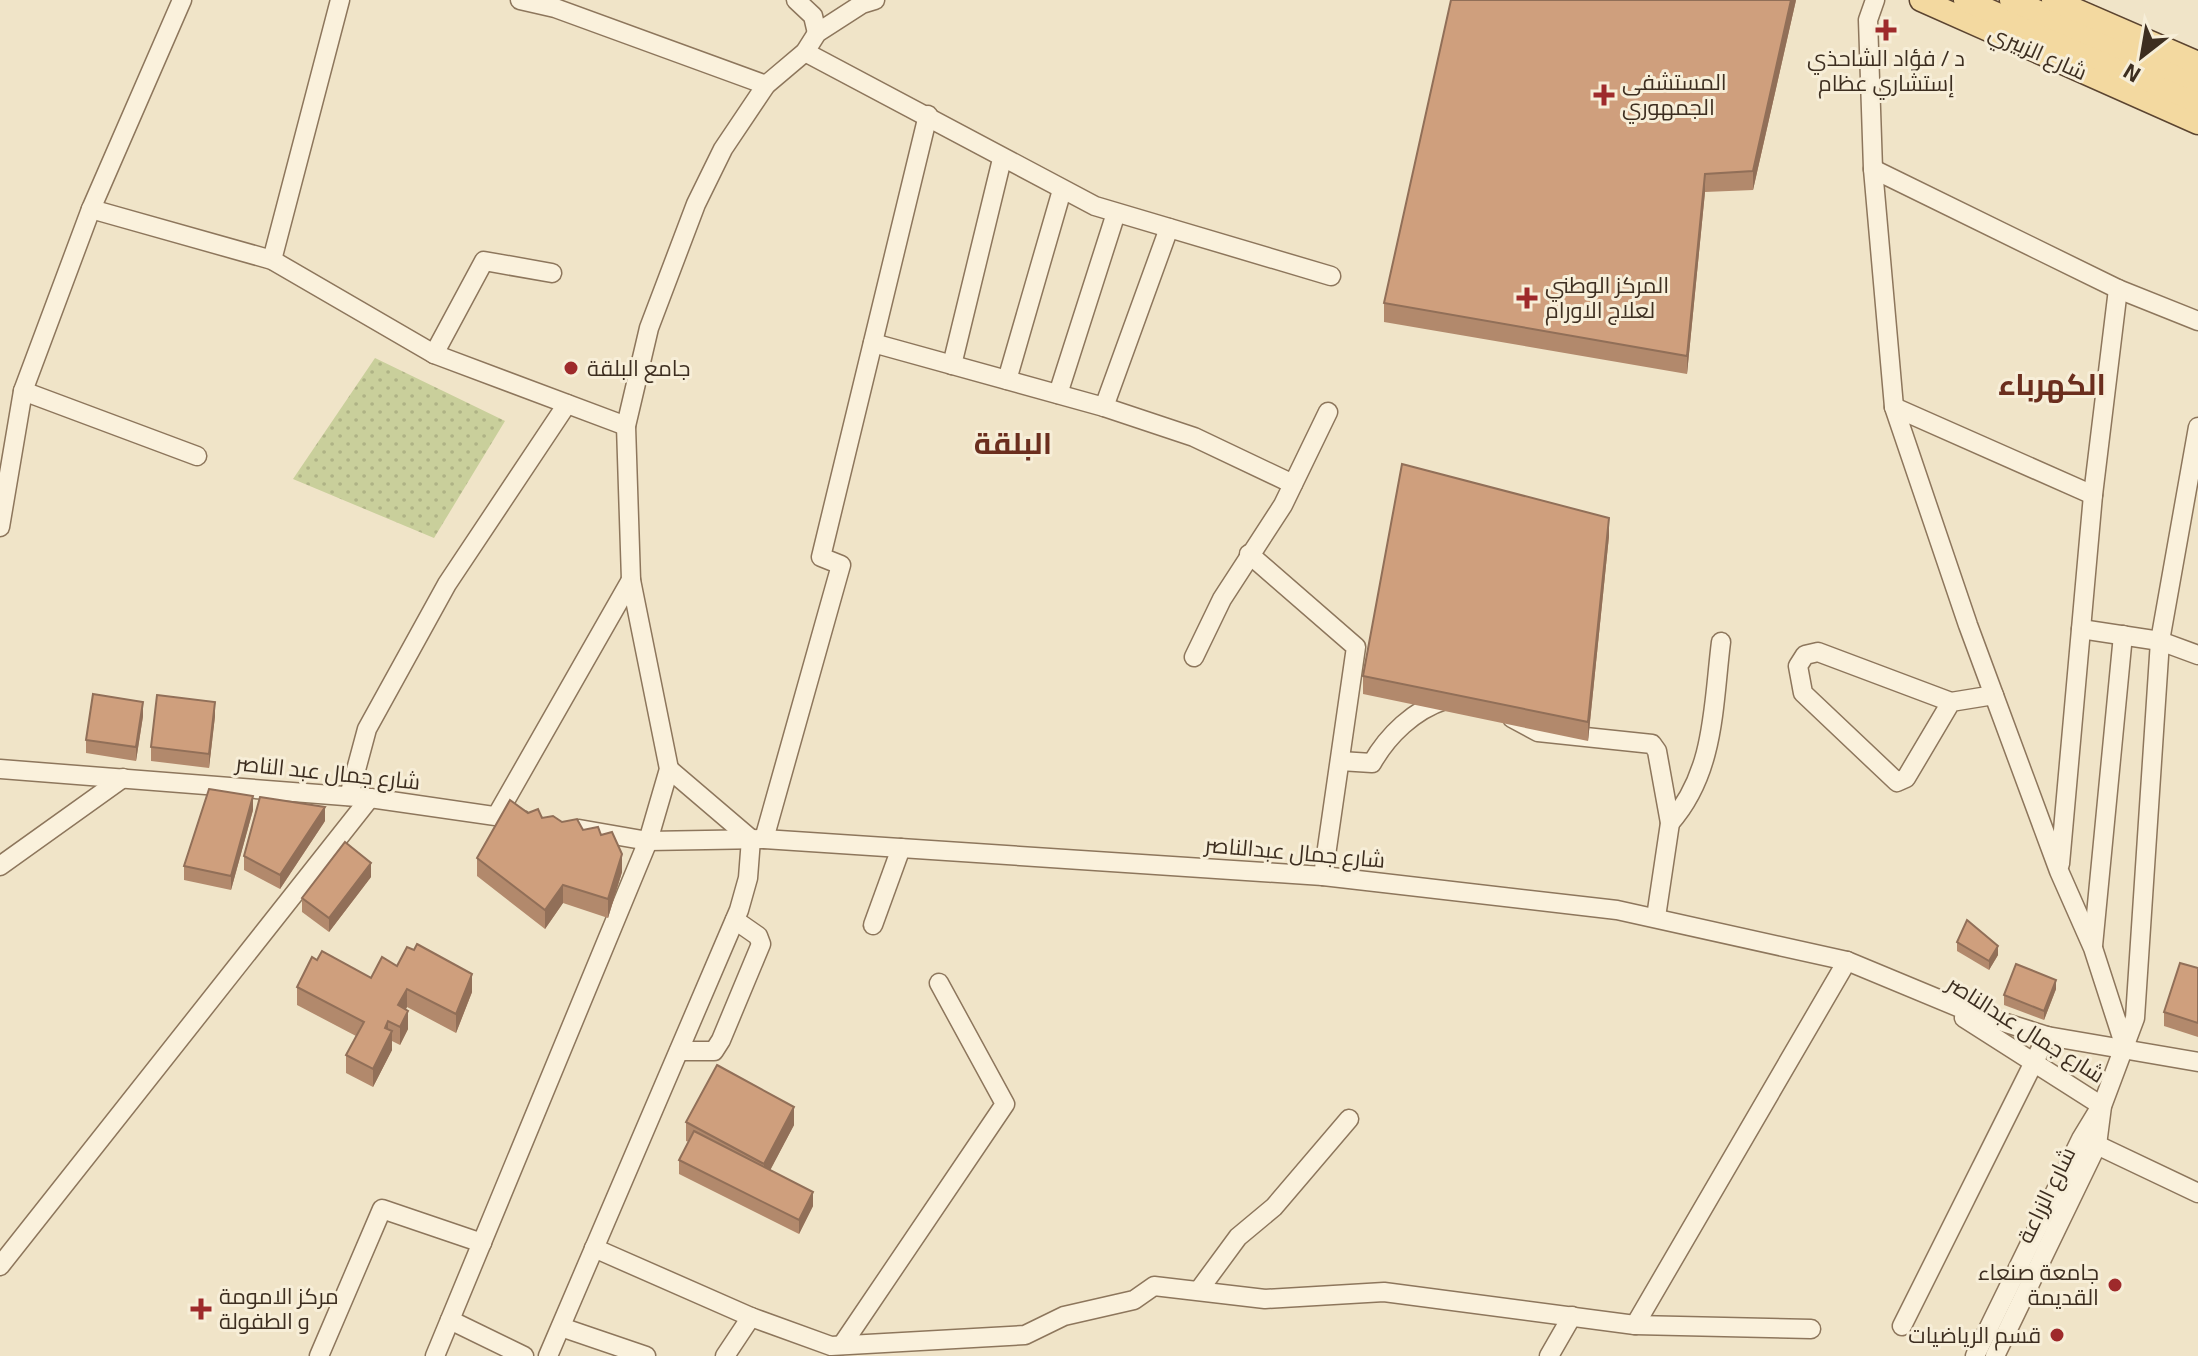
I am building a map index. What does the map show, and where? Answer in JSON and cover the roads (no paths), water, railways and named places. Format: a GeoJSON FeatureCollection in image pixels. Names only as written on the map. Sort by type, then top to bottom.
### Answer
{"type":"FeatureCollection","features":[{"type":"Feature","properties":{"kind":"main road","name":"شارع الزبيري"},"geometry":{"type":"LineString","coordinates":[[1921,0],[2198,123]]}},
{"type":"Feature","properties":{"kind":"main road","name":"شارع الزبيري"},"geometry":{"type":"LineString","coordinates":[[1965,0],[2198,102]]}},
{"type":"Feature","properties":{"kind":"main road","name":"شارع الزبيري"},"geometry":{"type":"LineString","coordinates":[[2011,0],[2198,81]]}},
{"type":"Feature","properties":{"kind":"main road"},"geometry":{"type":"LineString","coordinates":[[2053,0],[2198,63]]}},
{"type":"Feature","properties":{"kind":"street"},"geometry":{"type":"LineString","coordinates":[[0,527],[23,391],[91,209],[182,0]]}},
{"type":"Feature","properties":{"kind":"street"},"geometry":{"type":"LineString","coordinates":[[272,260],[340,0]]}},
{"type":"Feature","properties":{"kind":"street"},"geometry":{"type":"LineString","coordinates":[[520,0],[553,4],[766,85]]}},
{"type":"Feature","properties":{"kind":"street"},"geometry":{"type":"LineString","coordinates":[[796,0],[813,16],[817,33]]}},
{"type":"Feature","properties":{"kind":"street"},"geometry":{"type":"LineString","coordinates":[[435,1356],[648,841],[669,769],[631,580],[626,426],[649,328],[681,240],[723,149],[766,85],[805,52],[817,33],[862,4],[875,0]]}},
{"type":"Feature","properties":{"kind":"street"},"geometry":{"type":"LineString","coordinates":[[1875,0],[1868,20],[1873,169],[1894,407],[1994,695],[2059,871],[2093,948],[2126,1050]]}},
{"type":"Feature","properties":{"kind":"street"},"geometry":{"type":"LineString","coordinates":[[805,52],[928,115],[1002,159],[1116,213],[1331,276]]}},
{"type":"Feature","properties":{"kind":"street"},"geometry":{"type":"LineString","coordinates":[[548,1356],[735,920],[748,878],[841,565],[821,557],[928,115]]}},
{"type":"Feature","properties":{"kind":"street"},"geometry":{"type":"LineString","coordinates":[[952,365],[1002,159]]}},
{"type":"Feature","properties":{"kind":"street"},"geometry":{"type":"LineString","coordinates":[[1873,169],[2118,289],[2198,321]]}},
{"type":"Feature","properties":{"kind":"street"},"geometry":{"type":"LineString","coordinates":[[1007,380],[1062,190]]}},
{"type":"Feature","properties":{"kind":"street"},"geometry":{"type":"LineString","coordinates":[[91,209],[272,260],[434,354],[626,426]]}},
{"type":"Feature","properties":{"kind":"street"},"geometry":{"type":"LineString","coordinates":[[1058,394],[1116,213]]}},
{"type":"Feature","properties":{"kind":"street"},"geometry":{"type":"LineString","coordinates":[[1104,407],[1169,228]]}},
{"type":"Feature","properties":{"kind":"street"},"geometry":{"type":"LineString","coordinates":[[434,354],[484,261],[552,273]]}},
{"type":"Feature","properties":{"kind":"street"},"geometry":{"type":"LineString","coordinates":[[2059,871],[2093,495],[2118,289]]}},
{"type":"Feature","properties":{"kind":"street"},"geometry":{"type":"LineString","coordinates":[[873,343],[1104,407],[1194,437],[1293,484]]}},
{"type":"Feature","properties":{"kind":"street"},"geometry":{"type":"LineString","coordinates":[[23,391],[197,456]]}},
{"type":"Feature","properties":{"kind":"street"},"geometry":{"type":"LineString","coordinates":[[349,796],[367,729],[447,584],[567,404]]}},
{"type":"Feature","properties":{"kind":"street"},"geometry":{"type":"LineString","coordinates":[[1894,407],[2093,495]]}},
{"type":"Feature","properties":{"kind":"street"},"geometry":{"type":"LineString","coordinates":[[1194,657],[1249,554],[1293,484],[1328,412]]}},
{"type":"Feature","properties":{"kind":"street","name":"شارع الزراعة"},"geometry":{"type":"LineString","coordinates":[[1995,1356],[2097,1145],[2102,1106],[2126,1050],[2138,1002],[2160,641],[2198,427]]}},
{"type":"Feature","properties":{"kind":"street"},"geometry":{"type":"LineString","coordinates":[[1249,554],[1356,647],[1323,876]]}},
{"type":"Feature","properties":{"kind":"street"},"geometry":{"type":"LineString","coordinates":[[497,815],[631,580]]}},
{"type":"Feature","properties":{"kind":"street"},"geometry":{"type":"LineString","coordinates":[[2081,629],[2160,641],[2198,655]]}},
{"type":"Feature","properties":{"kind":"street"},"geometry":{"type":"LineString","coordinates":[[2093,948],[2123,635]]}},
{"type":"Feature","properties":{"kind":"street"},"geometry":{"type":"LineString","coordinates":[[1670,823],[1695,788],[1707,757],[1721,642]]}},
{"type":"Feature","properties":{"kind":"street"},"geometry":{"type":"LineString","coordinates":[[1951,702],[1906,778],[1897,782],[1803,693],[1798,666],[1805,655],[1818,652],[1951,702],[1994,695]]}},
{"type":"Feature","properties":{"kind":"street"},"geometry":{"type":"LineString","coordinates":[[1340,761],[1372,763],[1383,742],[1426,706],[1463,694]]}},
{"type":"Feature","properties":{"kind":"street"},"geometry":{"type":"LineString","coordinates":[[1494,701],[1512,718],[1538,732],[1652,744],[1657,751],[1670,823],[1656,917]]}},
{"type":"Feature","properties":{"kind":"street","name":"شارع جمال عبد الناصر"},"geometry":{"type":"LineString","coordinates":[[0,769],[370,798],[497,815],[648,841]]}},
{"type":"Feature","properties":{"kind":"street"},"geometry":{"type":"LineString","coordinates":[[669,769],[758,839]]}},
{"type":"Feature","properties":{"kind":"street"},"geometry":{"type":"LineString","coordinates":[[0,866],[123,778]]}},
{"type":"Feature","properties":{"kind":"street"},"geometry":{"type":"LineString","coordinates":[[0,1266],[370,798]]}},
{"type":"Feature","properties":{"kind":"street","name":"شارع جمال عبدالناصر"},"geometry":{"type":"LineString","coordinates":[[648,841],[758,839],[1323,876],[1656,917],[1847,961],[1965,1010],[2047,1036],[2198,1062]]}},
{"type":"Feature","properties":{"kind":"street"},"geometry":{"type":"LineString","coordinates":[[873,925],[901,848]]}},
{"type":"Feature","properties":{"kind":"street"},"geometry":{"type":"LineString","coordinates":[[679,1051],[714,1051],[721,1040],[761,944],[758,936],[735,920]]}},
{"type":"Feature","properties":{"kind":"street"},"geometry":{"type":"LineString","coordinates":[[1635,1325],[1847,961]]}},
{"type":"Feature","properties":{"kind":"street"},"geometry":{"type":"LineString","coordinates":[[842,1345],[1005,1104],[939,983]]}},
{"type":"Feature","properties":{"kind":"street","name":"شارع جمال عبدالناصر"},"geometry":{"type":"LineString","coordinates":[[1925,993],[2102,1106]]}},
{"type":"Feature","properties":{"kind":"street"},"geometry":{"type":"LineString","coordinates":[[1902,1326],[2036,1064],[2047,1036]]}},
{"type":"Feature","properties":{"kind":"street"},"geometry":{"type":"LineString","coordinates":[[1975,1356],[2081,1139],[2102,1106]]}},
{"type":"Feature","properties":{"kind":"street"},"geometry":{"type":"LineString","coordinates":[[1199,1290],[1238,1237],[1274,1207],[1349,1119]]}},
{"type":"Feature","properties":{"kind":"street"},"geometry":{"type":"LineString","coordinates":[[2097,1145],[2198,1193]]}},
{"type":"Feature","properties":{"kind":"street"},"geometry":{"type":"LineString","coordinates":[[319,1356],[382,1209],[482,1243]]}},
{"type":"Feature","properties":{"kind":"street"},"geometry":{"type":"LineString","coordinates":[[594,1248],[751,1317],[831,1346],[1025,1335],[1064,1316],[1134,1300],[1154,1286],[1265,1299],[1384,1292],[1635,1325],[1811,1329]]}},
{"type":"Feature","properties":{"kind":"street"},"geometry":{"type":"LineString","coordinates":[[1549,1356],[1572,1316]]}},
{"type":"Feature","properties":{"kind":"street"},"geometry":{"type":"LineString","coordinates":[[725,1356],[751,1317]]}},
{"type":"Feature","properties":{"kind":"street"},"geometry":{"type":"LineString","coordinates":[[450,1320],[524,1356]]}},
{"type":"Feature","properties":{"kind":"street"},"geometry":{"type":"LineString","coordinates":[[561,1327],[646,1356]]}},
{"type":"Feature","properties":{"kind":"place","name":"د / فؤاد الشاحذي إستشاري عظام"},"geometry":{"type":"Point","coordinates":[1886,30]}},
{"type":"Feature","properties":{"kind":"place","name":"المستشفى الجمهوري"},"geometry":{"type":"Point","coordinates":[1604,95]}},
{"type":"Feature","properties":{"kind":"place","name":"المركز الوطني لعلاج الاورام"},"geometry":{"type":"Point","coordinates":[1527,298]}},
{"type":"Feature","properties":{"kind":"place","name":"جامع البلقة"},"geometry":{"type":"Point","coordinates":[571,368]}},
{"type":"Feature","properties":{"kind":"place","name":"جامعة صنعاء القديمة"},"geometry":{"type":"Point","coordinates":[2115,1285]}},
{"type":"Feature","properties":{"kind":"place","name":"مركز الامومة و الطفولة"},"geometry":{"type":"Point","coordinates":[201,1309]}},
{"type":"Feature","properties":{"kind":"place","name":"قسم الرياضيات"},"geometry":{"type":"Point","coordinates":[2057,1335]}},
{"type":"Feature","properties":{"kind":"district","name":"الكهرباء"},"geometry":{"type":"Point","coordinates":[2052,385]}},
{"type":"Feature","properties":{"kind":"district","name":"البلقة"},"geometry":{"type":"Point","coordinates":[1013,444]}}]}
